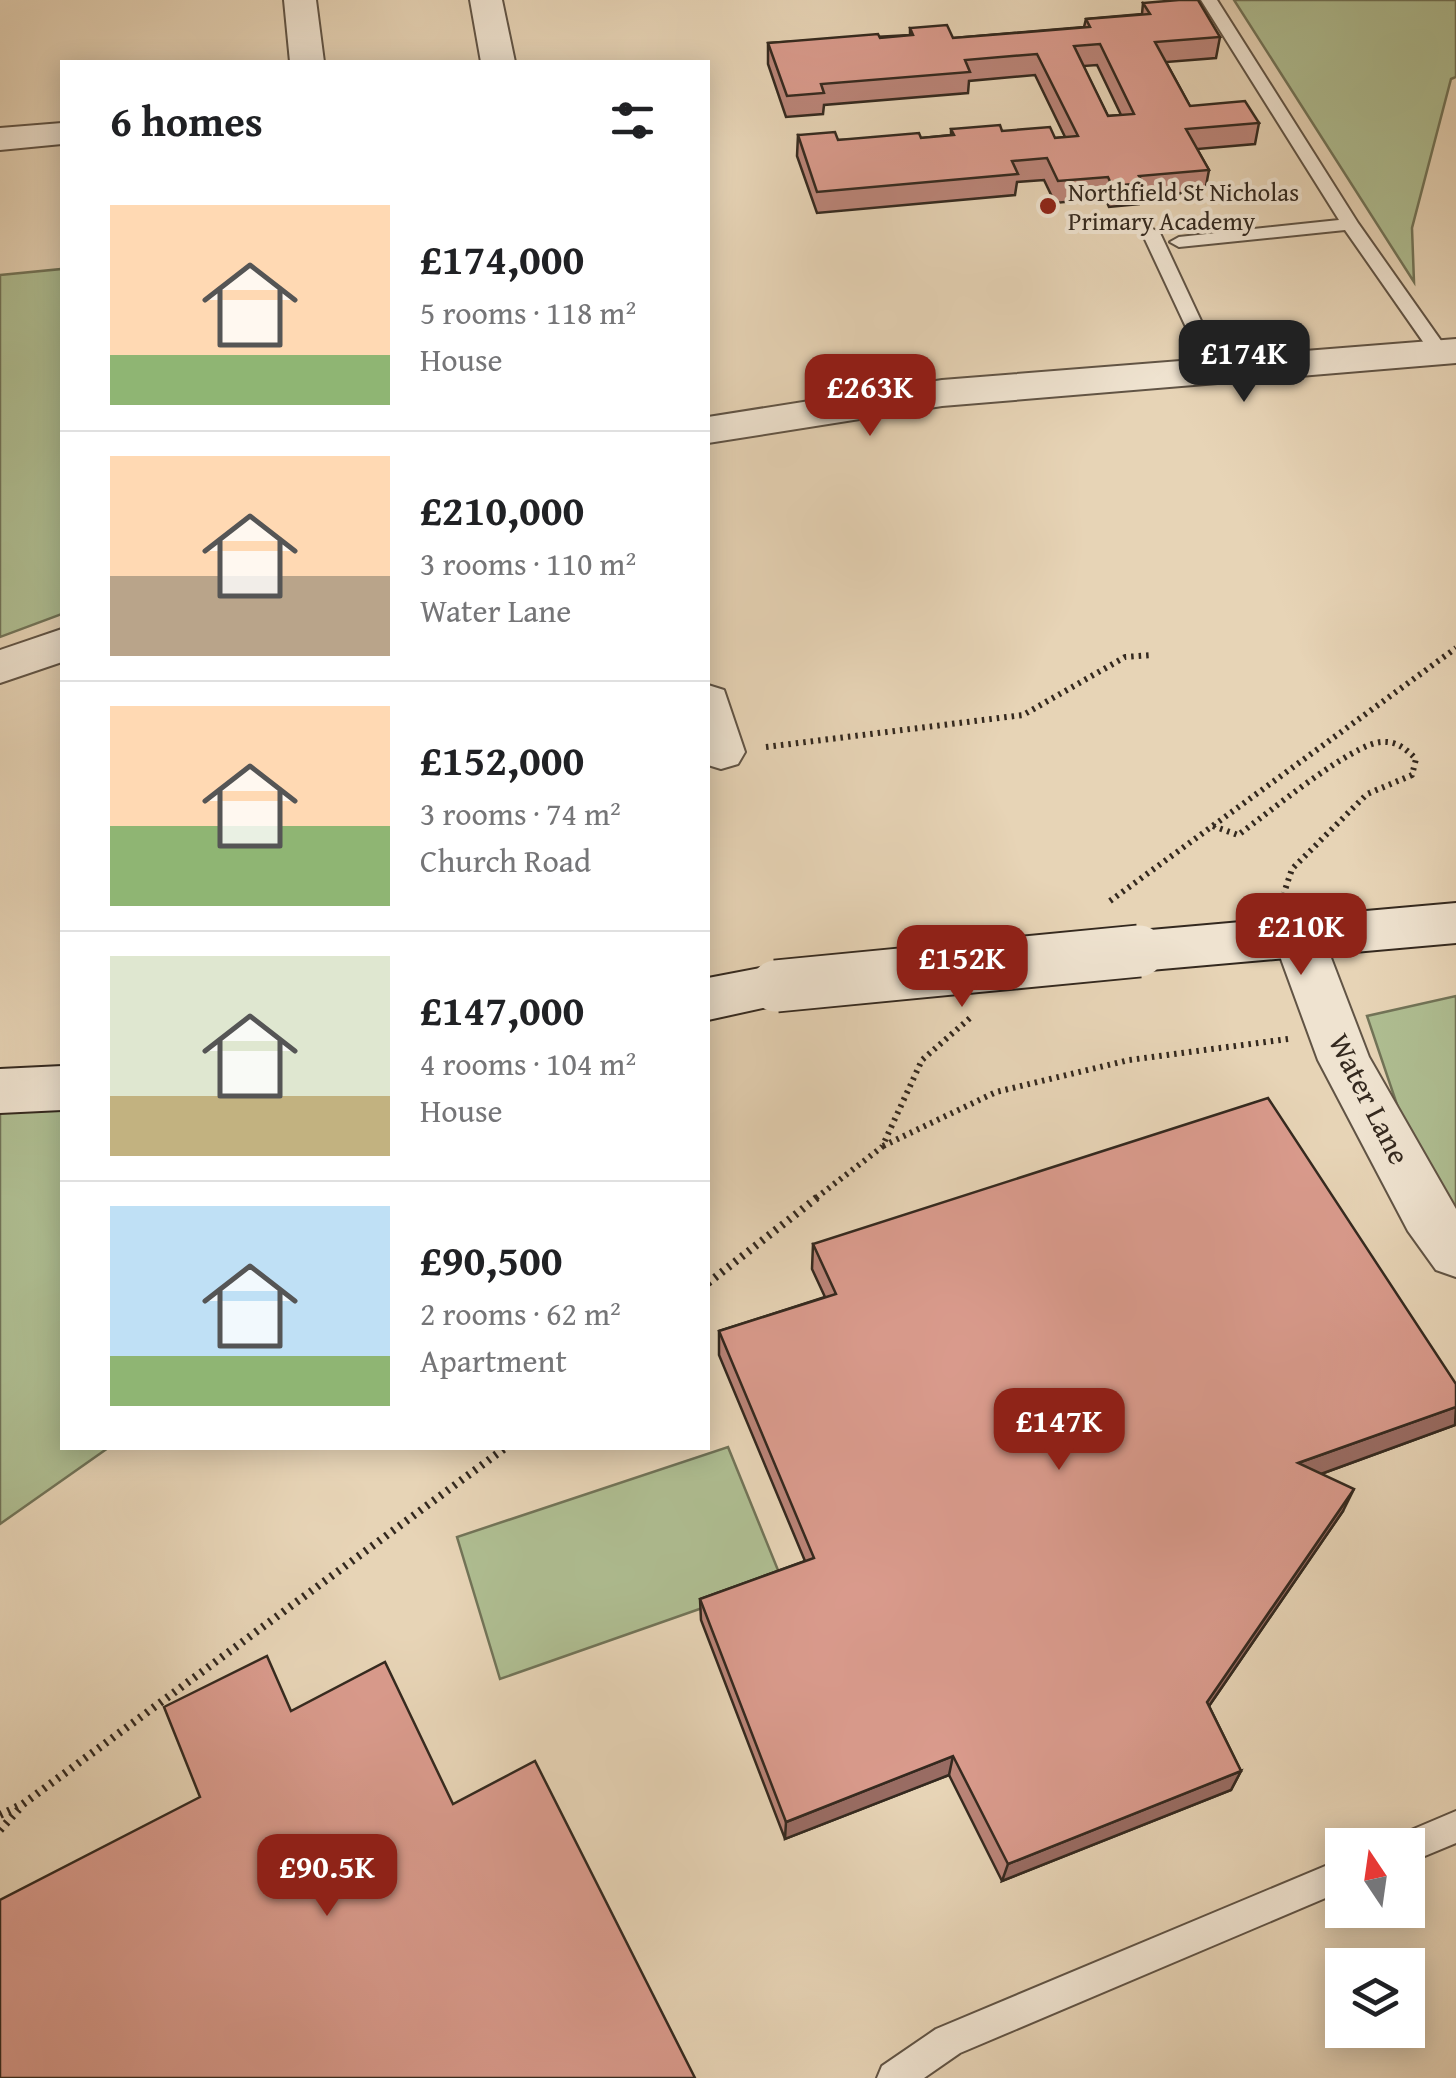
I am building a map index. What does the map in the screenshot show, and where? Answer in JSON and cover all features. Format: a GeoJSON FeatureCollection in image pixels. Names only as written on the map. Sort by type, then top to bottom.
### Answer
{"type":"FeatureCollection","features":[{"type":"Feature","properties":{"kind":"street"},"geometry":{"type":"LineString","coordinates":[[486,0],[498,60]]}},
{"type":"Feature","properties":{"kind":"street"},"geometry":{"type":"LineString","coordinates":[[301,5],[307,60]]}},
{"type":"Feature","properties":{"kind":"street"},"geometry":{"type":"LineString","coordinates":[[0,139],[60,134]]}},
{"type":"Feature","properties":{"kind":"street"},"geometry":{"type":"LineString","coordinates":[[710,430],[942,393],[1448,352]]}},
{"type":"Feature","properties":{"kind":"street"},"geometry":{"type":"LineString","coordinates":[[0,667],[60,646]]}},
{"type":"Feature","properties":{"kind":"street"},"geometry":{"type":"LineString","coordinates":[[710,999],[776,986],[1456,923]]}},
{"type":"Feature","properties":{"kind":"street","name":"Water Lane"},"geometry":{"type":"LineString","coordinates":[[1298,937],[1344,1060],[1428,1214],[1456,1254]]}},
{"type":"Feature","properties":{"kind":"street"},"geometry":{"type":"LineString","coordinates":[[0,1091],[60,1088]]}},
{"type":"Feature","properties":{"kind":"lane"},"geometry":{"type":"LineString","coordinates":[[1209,0],[1350,224],[1448,352]]}},
{"type":"Feature","properties":{"kind":"lane"},"geometry":{"type":"LineString","coordinates":[[1180,242],[1350,224]]}},
{"type":"Feature","properties":{"kind":"lane"},"geometry":{"type":"LineString","coordinates":[[1151,233],[1216,372]]}},
{"type":"Feature","properties":{"kind":"lane"},"geometry":{"type":"LineString","coordinates":[[1425,1840],[1456,1827]]}},
{"type":"Feature","properties":{"kind":"lane"},"geometry":{"type":"LineString","coordinates":[[894,2078],[948,2041],[1325,1882]]}},
{"type":"Feature","properties":{"kind":"path"},"geometry":{"type":"LineString","coordinates":[[1096,912],[1456,648]]}},
{"type":"Feature","properties":{"kind":"path"},"geometry":{"type":"LineString","coordinates":[[712,718],[1022,715],[1126,657],[1153,654]]}},
{"type":"Feature","properties":{"kind":"path"},"geometry":{"type":"LineString","coordinates":[[1211,825],[1238,834],[1362,746],[1384,739],[1402,744],[1416,760],[1412,774],[1367,794],[1292,870],[1284,895],[1298,937]]}},
{"type":"Feature","properties":{"kind":"path"},"geometry":{"type":"LineString","coordinates":[[882,1147],[922,1060],[980,1010]]}},
{"type":"Feature","properties":{"kind":"path"},"geometry":{"type":"LineString","coordinates":[[710,1282],[882,1147],[996,1092],[1129,1060],[1335,1033]]}},
{"type":"Feature","properties":{"kind":"path"},"geometry":{"type":"LineString","coordinates":[[0,1830],[24,1804],[502,1450]]}},
{"type":"Feature","properties":{"kind":"path"},"geometry":{"type":"LineString","coordinates":[[0,1815],[24,1804]]}},
{"type":"Feature","properties":{"kind":"green space"},"geometry":{"type":"Polygon","coordinates":[[[1234,0],[1456,0],[1456,77],[1451,79],[1412,228],[1414,282],[1234,0]]]}},
{"type":"Feature","properties":{"kind":"green space"},"geometry":{"type":"Polygon","coordinates":[[[60,269],[60,615],[0,637],[0,275],[60,269]]]}},
{"type":"Feature","properties":{"kind":"green space"},"geometry":{"type":"Polygon","coordinates":[[[1456,996],[1456,1223],[1413,1152],[1367,1016],[1456,996]]]}},
{"type":"Feature","properties":{"kind":"green space"},"geometry":{"type":"Polygon","coordinates":[[[60,1101],[60,1450],[105,1450],[0,1524],[0,1109],[60,1101]]]}},
{"type":"Feature","properties":{"kind":"green space"},"geometry":{"type":"Polygon","coordinates":[[[728,1447],[782,1580],[500,1679],[457,1537],[728,1447]]]}},
{"type":"Feature","properties":{"kind":"building"},"geometry":{"type":"Polygon","coordinates":[[[1198,0],[1220,37],[1155,42],[1190,106],[1245,101],[1259,123],[1186,129],[1209,170],[1139,176],[1143,183],[1112,186],[1108,177],[1058,181],[1047,158],[1012,161],[1018,174],[817,192],[798,135],[835,132],[838,140],[919,133],[921,138],[954,135],[951,129],[1000,125],[1002,131],[1050,127],[1055,138],[1078,136],[1037,54],[965,60],[970,72],[821,84],[824,93],[787,96],[768,43],[913,35],[910,28],[947,25],[953,38],[1090,27],[1086,19],[1150,14],[1143,3],[1198,0]],[[1100,44],[1074,46],[1108,116],[1134,114],[1100,44]]]}},
{"type":"Feature","properties":{"kind":"building"},"geometry":{"type":"Polygon","coordinates":[[[1268,1098],[1456,1384],[1456,1407],[1298,1463],[1354,1489],[1207,1702],[1241,1771],[1008,1864],[953,1756],[786,1822],[700,1599],[814,1558],[719,1331],[836,1294],[813,1244],[1268,1098]]]}},
{"type":"Feature","properties":{"kind":"building"},"geometry":{"type":"Polygon","coordinates":[[[267,1656],[291,1711],[385,1662],[453,1804],[535,1761],[695,2078],[0,2078],[0,1900],[200,1797],[164,1707],[267,1656]]]}},
{"type":"Feature","properties":{"kind":"place","name":"Northfield St Nicholas Primary Academy"},"geometry":{"type":"Point","coordinates":[1048,206]}}]}
